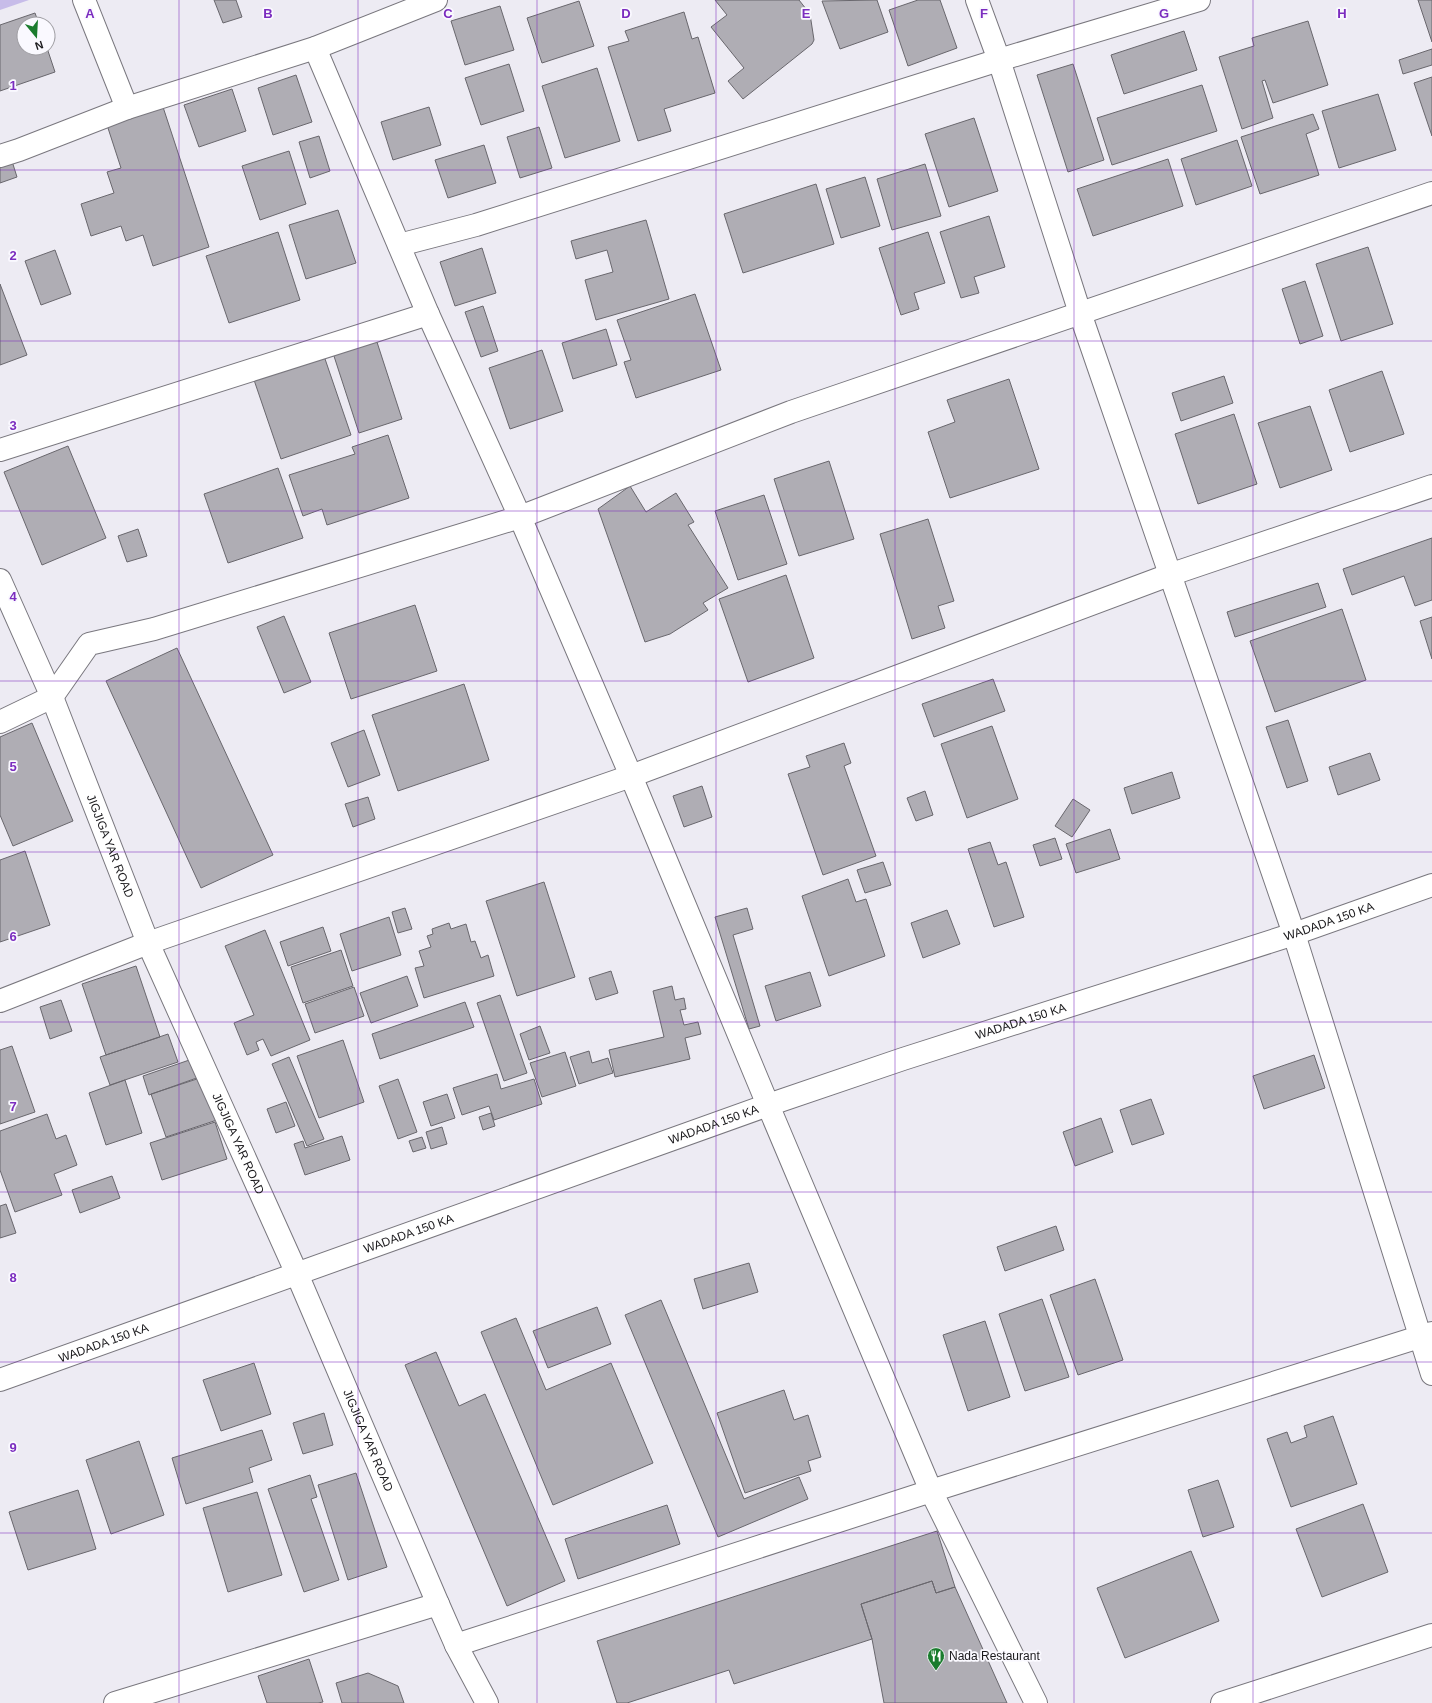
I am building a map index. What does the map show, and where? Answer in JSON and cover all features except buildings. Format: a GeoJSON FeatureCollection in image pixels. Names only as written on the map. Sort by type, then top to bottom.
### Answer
{"type":"FeatureCollection","features":[{"type":"Feature","properties":{"kind":"street"},"geometry":{"type":"LineString","coordinates":[[84,0],[127,108]]}},
{"type":"Feature","properties":{"kind":"street"},"geometry":{"type":"LineString","coordinates":[[0,156],[127,108],[315,48],[388,8],[436,0]]}},
{"type":"Feature","properties":{"kind":"street"},"geometry":{"type":"LineString","coordinates":[[977,0],[999,60],[1080,313],[1169,575],[1294,934],[1426,1335],[1432,1374]]}},
{"type":"Feature","properties":{"kind":"street"},"geometry":{"type":"LineString","coordinates":[[399,245],[476,225],[999,60],[1199,0]]}},
{"type":"Feature","properties":{"kind":"street"},"geometry":{"type":"LineString","coordinates":[[315,48],[428,314],[520,517],[631,776],[931,1491],[1036,1703]]}},
{"type":"Feature","properties":{"kind":"street"},"geometry":{"type":"LineString","coordinates":[[0,722],[52,697],[89,644],[154,629],[520,517],[791,412],[1432,193]]}},
{"type":"Feature","properties":{"kind":"street"},"geometry":{"type":"LineString","coordinates":[[0,450],[428,314]]}},
{"type":"Feature","properties":{"kind":"street"},"geometry":{"type":"LineString","coordinates":[[0,1002],[148,943],[631,776],[1169,575],[1432,486]]}},
{"type":"Feature","properties":{"kind":"street","name":"JIGJIGA YAR ROAD"},"geometry":{"type":"LineString","coordinates":[[0,580],[52,697],[148,943],[297,1274],[456,1645],[486,1703]]}},
{"type":"Feature","properties":{"kind":"street","name":"WADADA 150 KA"},"geometry":{"type":"LineString","coordinates":[[0,1380],[768,1105],[903,1059],[1294,934],[1432,885]]}},
{"type":"Feature","properties":{"kind":"street"},"geometry":{"type":"LineString","coordinates":[[456,1645],[931,1491],[1426,1335]]}},
{"type":"Feature","properties":{"kind":"street"},"geometry":{"type":"LineString","coordinates":[[115,1703],[438,1604]]}},
{"type":"Feature","properties":{"kind":"street"},"geometry":{"type":"LineString","coordinates":[[1222,1703],[1432,1635]]}},
{"type":"Feature","properties":{"kind":"shaded area"},"geometry":{"type":"Polygon","coordinates":[[[0,0],[29,0],[0,10],[0,0]]]}},
{"type":"Feature","properties":{"kind":"place","name":"Nada Restaurant"},"geometry":{"type":"Point","coordinates":[936,1671]}}]}
